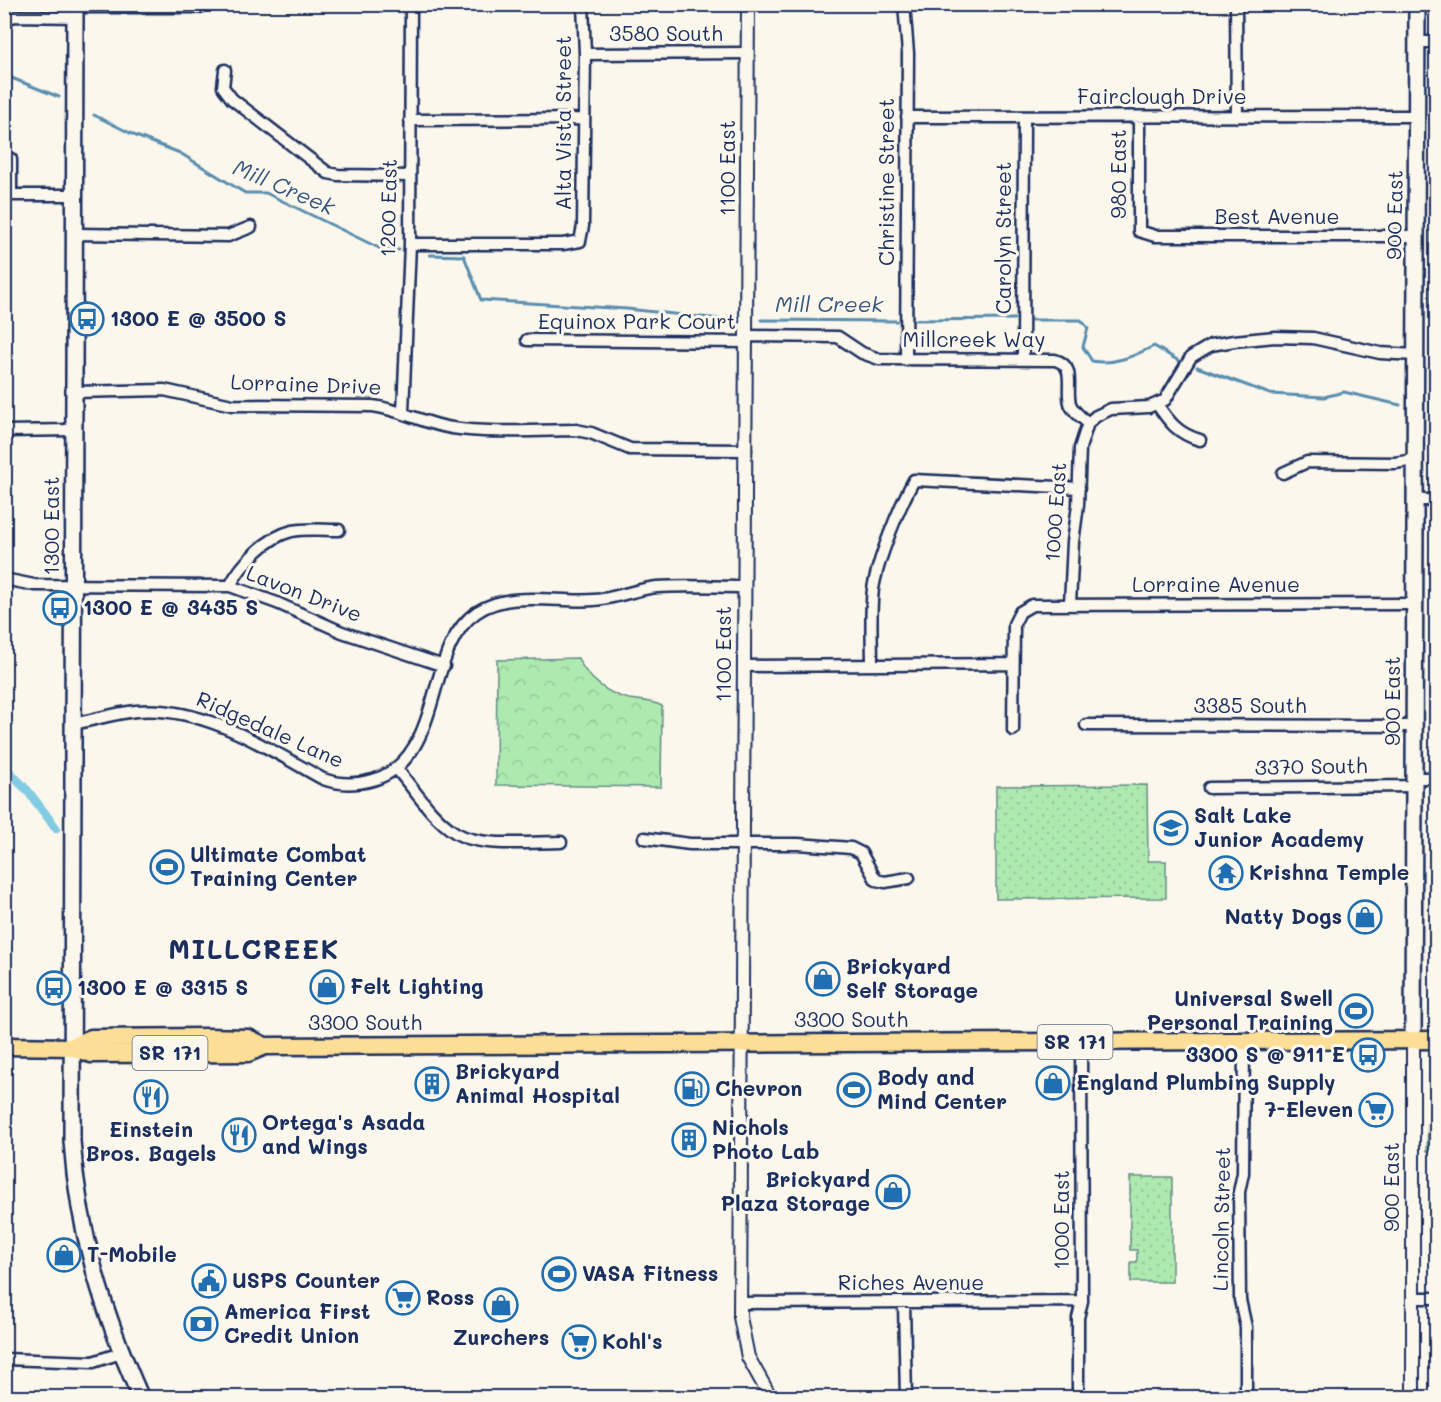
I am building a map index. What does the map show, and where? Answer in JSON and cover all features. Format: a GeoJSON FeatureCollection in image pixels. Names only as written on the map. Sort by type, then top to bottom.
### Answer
{"type":"FeatureCollection","features":[{"type":"Feature","properties":{"kind":"main road","name":"900 East"},"geometry":{"type":"LineString","coordinates":[[1413,1041],[1417,4]]}},
{"type":"Feature","properties":{"kind":"main road","name":"1300 East"},"geometry":{"type":"LineString","coordinates":[[75,9],[72,1141],[76,1190],[95,1276],[121,1353],[141,1398]]}},
{"type":"Feature","properties":{"kind":"main road","name":"3300 South"},"geometry":{"type":"LineString","coordinates":[[4,1046],[71,1047],[91,1038],[206,1037],[248,1038],[265,1046],[1437,1040]]}},
{"type":"Feature","properties":{"kind":"street","name":"1200 East"},"geometry":{"type":"LineString","coordinates":[[403,412],[410,244],[411,4]]}},
{"type":"Feature","properties":{"kind":"street","name":"Alta Vista Street"},"geometry":{"type":"LineString","coordinates":[[410,244],[562,244],[580,241],[583,226],[585,54],[583,4]]}},
{"type":"Feature","properties":{"kind":"street","name":"1100 East"},"geometry":{"type":"LineString","coordinates":[[748,4],[747,339],[743,586],[741,1303],[744,1345],[751,1364],[771,1398]]}},
{"type":"Feature","properties":{"kind":"street","name":"Christine Street"},"geometry":{"type":"LineString","coordinates":[[904,4],[908,53],[906,360]]}},
{"type":"Feature","properties":{"kind":"street"},"geometry":{"type":"LineString","coordinates":[[1236,4],[1237,117]]}},
{"type":"Feature","properties":{"kind":"street"},"geometry":{"type":"LineString","coordinates":[[4,19],[75,9],[200,7]]}},
{"type":"Feature","properties":{"kind":"street"},"geometry":{"type":"LineString","coordinates":[[1417,42],[1437,42]]}},
{"type":"Feature","properties":{"kind":"street","name":"3580 South"},"geometry":{"type":"LineString","coordinates":[[585,54],[748,53]]}},
{"type":"Feature","properties":{"kind":"street"},"geometry":{"type":"LineString","coordinates":[[225,70],[223,87],[232,99],[328,173],[410,176]]}},
{"type":"Feature","properties":{"kind":"street","name":"Fairclough Drive"},"geometry":{"type":"LineString","coordinates":[[907,117],[1417,116]]}},
{"type":"Feature","properties":{"kind":"street","name":"Carolyn Street"},"geometry":{"type":"LineString","coordinates":[[1023,359],[1024,117]]}},
{"type":"Feature","properties":{"kind":"street","name":"980 East"},"geometry":{"type":"LineString","coordinates":[[1139,117],[1139,231]]}},
{"type":"Feature","properties":{"kind":"street"},"geometry":{"type":"LineString","coordinates":[[410,120],[584,119]]}},
{"type":"Feature","properties":{"kind":"street"},"geometry":{"type":"LineString","coordinates":[[11,159],[8,195],[74,195]]}},
{"type":"Feature","properties":{"kind":"street"},"geometry":{"type":"LineString","coordinates":[[75,234],[228,236],[251,227]]}},
{"type":"Feature","properties":{"kind":"street","name":"Best Avenue"},"geometry":{"type":"LineString","coordinates":[[1139,231],[1155,236],[1415,236]]}},
{"type":"Feature","properties":{"kind":"street","name":"Millcreek Way"},"geometry":{"type":"LineString","coordinates":[[747,339],[838,337],[871,357],[906,360],[1023,359],[1061,362],[1069,377],[1072,406],[1088,423]]}},
{"type":"Feature","properties":{"kind":"street"},"geometry":{"type":"LineString","coordinates":[[1088,423],[1111,409],[1157,405],[1171,393],[1191,357],[1211,345],[1234,340],[1264,337],[1313,338],[1380,353],[1415,355]]}},
{"type":"Feature","properties":{"kind":"street","name":"Equinox Park Court"},"geometry":{"type":"LineString","coordinates":[[527,340],[747,339]]}},
{"type":"Feature","properties":{"kind":"street","name":"Lorraine Drive"},"geometry":{"type":"LineString","coordinates":[[74,392],[164,390],[232,405],[372,406],[403,412],[440,426],[468,430],[576,430],[591,432],[630,449],[746,450]]}},
{"type":"Feature","properties":{"kind":"street"},"geometry":{"type":"LineString","coordinates":[[1157,405],[1174,428],[1185,436],[1200,440]]}},
{"type":"Feature","properties":{"kind":"street","name":"1000 East"},"geometry":{"type":"LineString","coordinates":[[1070,604],[1080,448],[1088,423]]}},
{"type":"Feature","properties":{"kind":"street"},"geometry":{"type":"LineString","coordinates":[[4,430],[74,430]]}},
{"type":"Feature","properties":{"kind":"street"},"geometry":{"type":"LineString","coordinates":[[1283,473],[1307,462],[1395,463],[1415,460]]}},
{"type":"Feature","properties":{"kind":"street"},"geometry":{"type":"LineString","coordinates":[[872,664],[872,604],[877,573],[905,495],[914,480],[1079,488]]}},
{"type":"Feature","properties":{"kind":"street"},"geometry":{"type":"LineString","coordinates":[[1415,500],[1437,500]]}},
{"type":"Feature","properties":{"kind":"street"},"geometry":{"type":"LineString","coordinates":[[230,586],[243,565],[285,533],[297,530],[339,530]]}},
{"type":"Feature","properties":{"kind":"street","name":"Lavon Drive"},"geometry":{"type":"LineString","coordinates":[[4,579],[34,585],[230,586],[277,603],[334,629],[444,666]]}},
{"type":"Feature","properties":{"kind":"street","name":"Ridgedale Lane"},"geometry":{"type":"LineString","coordinates":[[73,723],[135,711],[178,712],[214,723],[331,782],[348,784],[365,782],[396,768],[414,748],[444,666],[464,624],[478,611],[499,602],[595,600],[655,587],[743,586]]}},
{"type":"Feature","properties":{"kind":"street","name":"Lorraine Avenue"},"geometry":{"type":"LineString","coordinates":[[1013,664],[1014,624],[1020,612],[1032,605],[1414,604]]}},
{"type":"Feature","properties":{"kind":"street"},"geometry":{"type":"LineString","coordinates":[[744,666],[1013,664],[1013,730]]}},
{"type":"Feature","properties":{"kind":"street","name":"3385 South"},"geometry":{"type":"LineString","coordinates":[[1086,725],[1414,726]]}},
{"type":"Feature","properties":{"kind":"street"},"geometry":{"type":"LineString","coordinates":[[396,768],[442,822],[462,836],[484,841],[561,842]]}},
{"type":"Feature","properties":{"kind":"street","name":"3370 South"},"geometry":{"type":"LineString","coordinates":[[1209,788],[1414,782],[1437,778]]}},
{"type":"Feature","properties":{"kind":"street"},"geometry":{"type":"LineString","coordinates":[[644,838],[690,844],[854,849],[861,853],[876,880],[885,882],[909,878]]}},
{"type":"Feature","properties":{"kind":"street","name":"Lincoln Street"},"geometry":{"type":"LineString","coordinates":[[1244,1041],[1243,1173],[1239,1192],[1239,1300],[1246,1327],[1246,1398]]}},
{"type":"Feature","properties":{"kind":"street","name":"900 East"},"geometry":{"type":"LineString","coordinates":[[1413,1041],[1413,1398]]}},
{"type":"Feature","properties":{"kind":"street","name":"1000 East"},"geometry":{"type":"LineString","coordinates":[[1078,1398],[1078,1318],[1082,1301],[1081,1042]]}},
{"type":"Feature","properties":{"kind":"street"},"geometry":{"type":"LineString","coordinates":[[1413,1298],[1437,1298]]}},
{"type":"Feature","properties":{"kind":"street","name":"Riches Avenue"},"geometry":{"type":"LineString","coordinates":[[741,1303],[1082,1301]]}},
{"type":"Feature","properties":{"kind":"street"},"geometry":{"type":"LineString","coordinates":[[904,1303],[906,1398]]}},
{"type":"Feature","properties":{"kind":"street"},"geometry":{"type":"LineString","coordinates":[[4,1359],[93,1362],[121,1353]]}},
{"type":"Feature","properties":{"kind":"green space"},"geometry":{"type":"Polygon","coordinates":[[[1431,208],[1436,208],[1436,418],[1430,417],[1431,208]]]}},
{"type":"Feature","properties":{"kind":"green space"},"geometry":{"type":"Polygon","coordinates":[[[578,658],[592,678],[613,693],[621,697],[662,706],[661,787],[496,785],[497,660],[578,658]]]}},
{"type":"Feature","properties":{"kind":"green space"},"geometry":{"type":"Polygon","coordinates":[[[1147,785],[1148,861],[1166,861],[1166,898],[996,899],[996,786],[1147,785]]]}},
{"type":"Feature","properties":{"kind":"green space"},"geometry":{"type":"Polygon","coordinates":[[[1430,1057],[1436,1057],[1436,1151],[1427,1151],[1430,1057]]]}},
{"type":"Feature","properties":{"kind":"green space"},"geometry":{"type":"Polygon","coordinates":[[[1130,1177],[1172,1177],[1172,1282],[1131,1282],[1131,1262],[1137,1262],[1137,1250],[1130,1250],[1130,1177]]]}},
{"type":"Feature","properties":{"kind":"waterway","name":"Mill Creek"},"geometry":{"type":"LineString","coordinates":[[4,75],[59,97]]}},
{"type":"Feature","properties":{"kind":"waterway","name":"Mill Creek"},"geometry":{"type":"LineString","coordinates":[[94,115],[136,136],[180,153],[245,193],[266,193],[381,249],[399,250]]}},
{"type":"Feature","properties":{"kind":"waterway","name":"Mill Creek"},"geometry":{"type":"LineString","coordinates":[[430,255],[464,256],[481,300],[627,309],[729,320]]}},
{"type":"Feature","properties":{"kind":"waterway","name":"Mill Creek"},"geometry":{"type":"LineString","coordinates":[[915,320],[1014,319]]}},
{"type":"Feature","properties":{"kind":"waterway","name":"Mill Creek"},"geometry":{"type":"LineString","coordinates":[[761,320],[897,321]]}},
{"type":"Feature","properties":{"kind":"waterway","name":"Mill Creek"},"geometry":{"type":"LineString","coordinates":[[1032,320],[1081,320],[1088,328],[1083,347],[1092,361],[1116,361],[1154,346],[1179,361]]}},
{"type":"Feature","properties":{"kind":"waterway","name":"Mill Creek"},"geometry":{"type":"LineString","coordinates":[[1197,367],[1270,394],[1324,397],[1344,392],[1400,405]]}},
{"type":"Feature","properties":{"kind":"waterway","name":"Mill Creek"},"geometry":{"type":"LineString","coordinates":[[1432,412],[1436,414]]}},
{"type":"Feature","properties":{"kind":"waterway"},"geometry":{"type":"LineString","coordinates":[[4,767],[27,790],[56,828]]}},
{"type":"Feature","properties":{"kind":"place","name":"1300 E @ 3500 S"},"geometry":{"type":"Point","coordinates":[87,319]}},
{"type":"Feature","properties":{"kind":"place","name":"1300 E @ 3435 S"},"geometry":{"type":"Point","coordinates":[60,608]}},
{"type":"Feature","properties":{"kind":"place","name":"Salt Lake Junior Academy"},"geometry":{"type":"Point","coordinates":[1171,828]}},
{"type":"Feature","properties":{"kind":"place","name":"Ultimate Combat Training Center"},"geometry":{"type":"Point","coordinates":[167,867]}},
{"type":"Feature","properties":{"kind":"place","name":"Krishna Temple"},"geometry":{"type":"Point","coordinates":[1226,873]}},
{"type":"Feature","properties":{"kind":"place","name":"Natty Dogs"},"geometry":{"type":"Point","coordinates":[1365,917]}},
{"type":"Feature","properties":{"kind":"place","name":"Brickyard Self Storage"},"geometry":{"type":"Point","coordinates":[823,979]}},
{"type":"Feature","properties":{"kind":"place","name":"Felt Lighting"},"geometry":{"type":"Point","coordinates":[327,987]}},
{"type":"Feature","properties":{"kind":"place","name":"1300 E @ 3315 S"},"geometry":{"type":"Point","coordinates":[54,988]}},
{"type":"Feature","properties":{"kind":"place","name":"Universal Swell Personal Training"},"geometry":{"type":"Point","coordinates":[1356,1011]}},
{"type":"Feature","properties":{"kind":"place","name":"3300 S @ 911 E"},"geometry":{"type":"Point","coordinates":[1368,1055]}},
{"type":"Feature","properties":{"kind":"place","name":"England Plumbing Supply"},"geometry":{"type":"Point","coordinates":[1053,1083]}},
{"type":"Feature","properties":{"kind":"place","name":"Brickyard Animal Hospital"},"geometry":{"type":"Point","coordinates":[432,1084]}},
{"type":"Feature","properties":{"kind":"place","name":"Chevron"},"geometry":{"type":"Point","coordinates":[692,1089]}},
{"type":"Feature","properties":{"kind":"place","name":"Body and Mind Center"},"geometry":{"type":"Point","coordinates":[854,1090]}},
{"type":"Feature","properties":{"kind":"place","name":"Einstein Bros. Bagels"},"geometry":{"type":"Point","coordinates":[151,1097]}},
{"type":"Feature","properties":{"kind":"place","name":"7-Eleven"},"geometry":{"type":"Point","coordinates":[1376,1110]}},
{"type":"Feature","properties":{"kind":"place","name":"Ortega's Asada and Wings"},"geometry":{"type":"Point","coordinates":[239,1135]}},
{"type":"Feature","properties":{"kind":"place","name":"Nichols Photo Lab"},"geometry":{"type":"Point","coordinates":[689,1140]}},
{"type":"Feature","properties":{"kind":"place","name":"Brickyard Plaza Storage"},"geometry":{"type":"Point","coordinates":[893,1192]}},
{"type":"Feature","properties":{"kind":"place","name":"T-Mobile"},"geometry":{"type":"Point","coordinates":[64,1255]}},
{"type":"Feature","properties":{"kind":"place","name":"VASA Fitness"},"geometry":{"type":"Point","coordinates":[559,1274]}},
{"type":"Feature","properties":{"kind":"place","name":"USPS Counter"},"geometry":{"type":"Point","coordinates":[209,1281]}},
{"type":"Feature","properties":{"kind":"place","name":"Ross"},"geometry":{"type":"Point","coordinates":[403,1298]}},
{"type":"Feature","properties":{"kind":"place","name":"Zurchers"},"geometry":{"type":"Point","coordinates":[501,1305]}},
{"type":"Feature","properties":{"kind":"place","name":"America First Credit Union"},"geometry":{"type":"Point","coordinates":[201,1324]}},
{"type":"Feature","properties":{"kind":"place","name":"Kohl's"},"geometry":{"type":"Point","coordinates":[579,1342]}},
{"type":"Feature","properties":{"kind":"district","name":"MILLCREEK"},"geometry":{"type":"Point","coordinates":[254,950]}}]}
